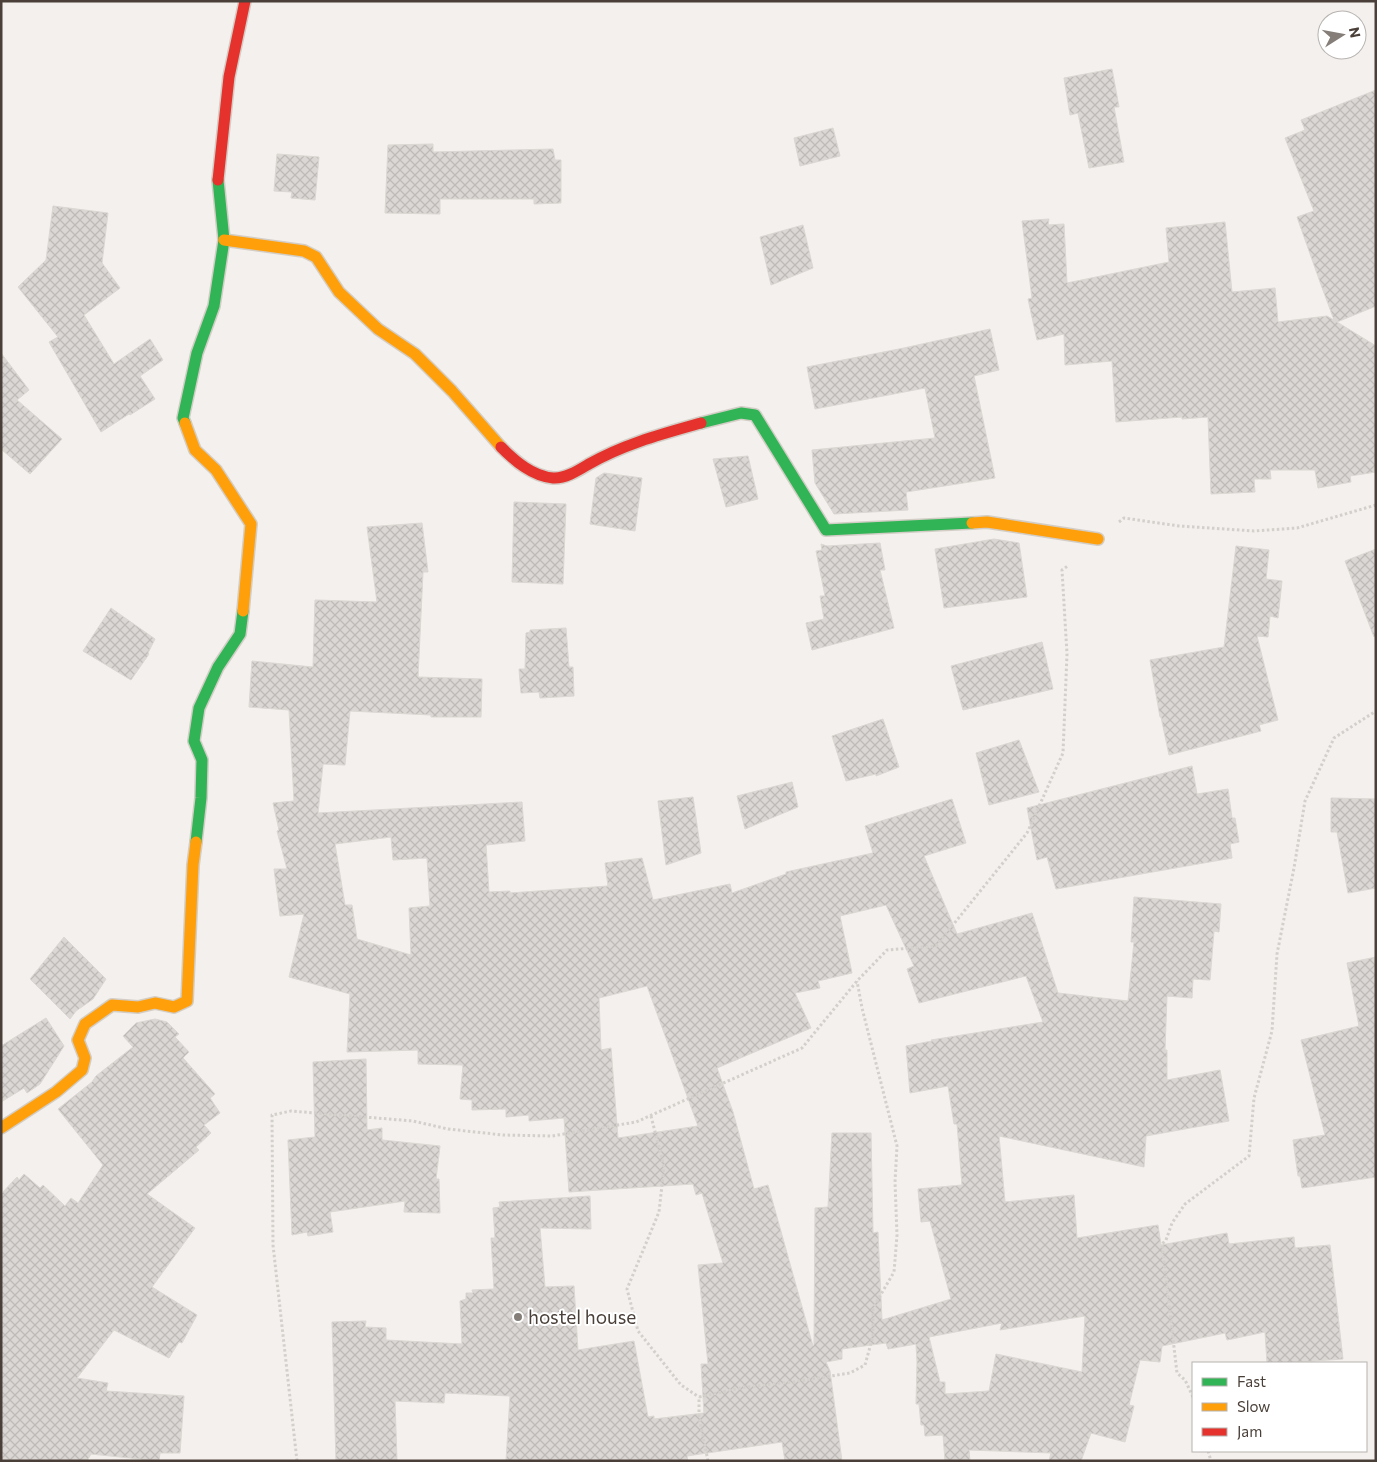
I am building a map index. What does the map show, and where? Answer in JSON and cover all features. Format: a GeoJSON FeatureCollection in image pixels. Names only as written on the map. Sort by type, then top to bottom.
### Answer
{"type":"FeatureCollection","features":[{"type":"Feature","properties":{"kind":"street"},"geometry":{"type":"LineString","coordinates":[[1,1128],[56,1092],[82,1070],[85,1058],[78,1040],[85,1024],[112,1005],[138,1006],[154,1003],[174,1007],[187,1000],[193,865],[201,798],[202,760],[194,741],[199,708],[218,667],[240,634],[251,524],[216,470],[195,450],[183,418],[197,353],[214,306],[224,240],[217,184],[229,77],[246,1]]}},
{"type":"Feature","properties":{"kind":"street"},"geometry":{"type":"LineString","coordinates":[[224,240],[304,251],[316,257],[339,292],[378,329],[414,354],[452,390],[513,459],[536,474],[555,478],[573,473],[604,455],[632,443],[722,417],[741,414],[756,415],[826,530],[987,522],[1098,539]]}},
{"type":"Feature","properties":{"kind":"path"},"geometry":{"type":"LineString","coordinates":[[1098,539],[1124,518],[1179,526],[1254,531],[1297,528],[1376,505]]}},
{"type":"Feature","properties":{"kind":"path"},"geometry":{"type":"LineString","coordinates":[[297,1461],[273,1244],[272,1115],[291,1111],[413,1121],[448,1129],[503,1136],[552,1136],[636,1122],[802,1048],[857,981],[887,950],[936,946],[1027,833],[1062,753],[1066,654],[1062,570],[1070,564]]}},
{"type":"Feature","properties":{"kind":"path"},"geometry":{"type":"LineString","coordinates":[[1192,1395],[1185,1380],[1177,1373],[1162,1244],[1166,1240],[1172,1223],[1185,1204],[1249,1156],[1254,1098],[1272,1031],[1277,954],[1305,801],[1334,738],[1376,711]]}},
{"type":"Feature","properties":{"kind":"path"},"geometry":{"type":"LineString","coordinates":[[652,1116],[664,1167],[659,1212],[627,1289],[638,1331],[681,1385],[699,1397],[745,1387],[850,1373],[865,1365],[873,1336],[873,1308],[894,1272],[897,1235],[895,1182],[897,1146],[864,1018],[857,981]]}},
{"type":"Feature","properties":{"kind":"path"},"geometry":{"type":"LineString","coordinates":[[699,1397],[699,1417],[708,1461]]}},
{"type":"Feature","properties":{"kind":"building"},"geometry":{"type":"Polygon","coordinates":[[[1112,69],[1119,107],[1114,107],[1124,162],[1089,168],[1078,113],[1070,115],[1064,78],[1112,69]]]}},
{"type":"Feature","properties":{"kind":"building"},"geometry":{"type":"Polygon","coordinates":[[[1376,90],[1376,306],[1337,322],[1376,346],[1376,472],[1350,476],[1351,482],[1318,488],[1315,470],[1270,470],[1271,479],[1254,479],[1255,492],[1211,494],[1208,417],[1116,422],[1112,361],[1065,365],[1064,334],[1037,340],[1028,299],[1032,298],[1022,221],[1049,219],[1048,225],[1064,224],[1067,283],[1169,262],[1166,228],[1225,222],[1232,292],[1275,288],[1278,322],[1327,316],[1334,320],[1297,217],[1314,211],[1285,138],[1305,130],[1301,120],[1376,90]]]}},
{"type":"Feature","properties":{"kind":"building"},"geometry":{"type":"Polygon","coordinates":[[[833,128],[840,156],[800,166],[794,138],[833,128]]]}},
{"type":"Feature","properties":{"kind":"building"},"geometry":{"type":"Polygon","coordinates":[[[433,144],[433,152],[553,149],[555,160],[561,160],[561,203],[534,204],[534,199],[440,199],[440,214],[385,213],[388,145],[433,144]]]}},
{"type":"Feature","properties":{"kind":"building"},"geometry":{"type":"Polygon","coordinates":[[[277,154],[319,157],[315,200],[291,198],[292,192],[274,191],[277,154]]]}},
{"type":"Feature","properties":{"kind":"building"},"geometry":{"type":"Polygon","coordinates":[[[53,206],[108,213],[102,263],[120,288],[84,315],[114,364],[150,339],[163,360],[140,376],[155,399],[101,432],[49,342],[58,337],[18,287],[46,260],[53,206]]]}},
{"type":"Feature","properties":{"kind":"building"},"geometry":{"type":"Polygon","coordinates":[[[803,225],[813,268],[771,285],[760,237],[803,225]]]}},
{"type":"Feature","properties":{"kind":"building"},"geometry":{"type":"Polygon","coordinates":[[[990,329],[999,370],[974,376],[995,478],[906,492],[908,510],[834,514],[815,483],[812,450],[935,438],[925,388],[815,409],[807,367],[990,329]]]}},
{"type":"Feature","properties":{"kind":"building"},"geometry":{"type":"Polygon","coordinates":[[[1,353],[29,390],[17,400],[62,439],[30,474],[1,449],[1,353]]]}},
{"type":"Feature","properties":{"kind":"building"},"geometry":{"type":"Polygon","coordinates":[[[748,456],[758,499],[726,507],[713,459],[748,456]]]}},
{"type":"Feature","properties":{"kind":"building"},"geometry":{"type":"Polygon","coordinates":[[[604,473],[642,478],[635,531],[590,524],[596,478],[604,473]]]}},
{"type":"Feature","properties":{"kind":"building"},"geometry":{"type":"Polygon","coordinates":[[[514,502],[566,504],[563,584],[512,582],[514,502]]]}},
{"type":"Feature","properties":{"kind":"building"},"geometry":{"type":"Polygon","coordinates":[[[422,523],[428,572],[423,572],[418,677],[482,679],[481,717],[431,717],[431,715],[350,711],[345,765],[323,764],[318,813],[522,802],[525,841],[486,845],[489,892],[510,891],[510,893],[608,886],[605,863],[642,858],[653,900],[730,884],[732,893],[786,874],[786,872],[873,853],[865,826],[952,799],[966,843],[924,856],[957,934],[1032,913],[1058,993],[1128,1001],[1134,942],[1131,942],[1134,897],[1221,904],[1219,932],[1214,931],[1210,980],[1193,979],[1192,998],[1167,996],[1165,1050],[1167,1050],[1167,1080],[1220,1070],[1229,1121],[1146,1136],[1144,1167],[999,1136],[1005,1202],[1074,1195],[1077,1238],[1158,1225],[1161,1245],[1227,1233],[1229,1244],[1294,1237],[1295,1248],[1330,1245],[1343,1359],[1267,1362],[1265,1332],[1227,1340],[1225,1333],[1162,1346],[1160,1362],[1140,1360],[1129,1405],[1134,1406],[1125,1442],[1091,1433],[1081,1461],[1049,1461],[1051,1453],[969,1450],[970,1461],[945,1461],[943,1435],[925,1436],[924,1425],[921,1425],[919,1404],[916,1404],[916,1344],[888,1349],[886,1343],[842,1349],[842,1359],[826,1362],[830,1371],[842,1461],[785,1461],[782,1442],[687,1456],[688,1461],[506,1461],[510,1396],[445,1393],[444,1403],[395,1401],[397,1461],[336,1461],[332,1322],[366,1321],[365,1327],[386,1328],[386,1340],[462,1344],[460,1301],[466,1299],[466,1293],[473,1293],[472,1290],[494,1289],[491,1238],[495,1238],[493,1208],[500,1207],[499,1202],[590,1196],[591,1229],[540,1228],[545,1287],[574,1286],[578,1350],[634,1341],[648,1417],[654,1416],[654,1419],[704,1413],[701,1364],[708,1364],[698,1265],[723,1263],[702,1193],[696,1195],[693,1184],[569,1192],[564,1118],[529,1121],[529,1115],[506,1117],[506,1109],[472,1110],[472,1100],[460,1099],[463,1065],[418,1064],[418,1050],[347,1052],[350,994],[289,977],[304,914],[280,916],[274,869],[287,869],[277,831],[279,830],[273,803],[294,801],[289,710],[249,707],[252,661],[313,667],[315,600],[377,602],[367,527],[422,523]],[[391,837],[335,844],[345,905],[352,905],[357,939],[411,955],[409,908],[430,906],[427,858],[393,860],[391,837]],[[886,905],[840,916],[852,973],[818,981],[820,988],[795,993],[811,1028],[717,1068],[733,1112],[754,1189],[768,1185],[813,1346],[815,1208],[828,1207],[832,1133],[871,1133],[873,1233],[878,1232],[882,1320],[951,1299],[930,1221],[921,1222],[918,1189],[962,1185],[957,1124],[954,1124],[948,1086],[910,1093],[906,1046],[931,1040],[1043,1022],[1026,976],[919,1003],[907,969],[914,966],[886,905]],[[647,986],[599,998],[601,1050],[611,1048],[618,1138],[698,1126],[647,986]],[[1085,1316],[1000,1330],[1002,1323],[929,1337],[940,1382],[945,1382],[945,1394],[989,1391],[996,1354],[1082,1372],[1085,1316]]]}},
{"type":"Feature","properties":{"kind":"building"},"geometry":{"type":"Polygon","coordinates":[[[994,539],[1019,543],[1027,597],[944,608],[935,549],[994,539]]]}},
{"type":"Feature","properties":{"kind":"building"},"geometry":{"type":"Polygon","coordinates":[[[880,543],[885,570],[880,570],[894,628],[812,650],[806,623],[824,619],[820,596],[825,596],[816,551],[822,550],[821,544],[827,546],[880,543]]]}},
{"type":"Feature","properties":{"kind":"building"},"geometry":{"type":"Polygon","coordinates":[[[1236,546],[1269,550],[1266,579],[1282,581],[1278,618],[1270,616],[1268,637],[1257,636],[1278,720],[1259,725],[1261,731],[1169,755],[1150,660],[1224,647],[1236,546]]]}},
{"type":"Feature","properties":{"kind":"building"},"geometry":{"type":"Polygon","coordinates":[[[1376,549],[1376,636],[1374,637],[1345,561],[1376,549]]]}},
{"type":"Feature","properties":{"kind":"building"},"geometry":{"type":"Polygon","coordinates":[[[111,608],[155,639],[149,654],[131,680],[83,651],[111,608]]]}},
{"type":"Feature","properties":{"kind":"building"},"geometry":{"type":"Polygon","coordinates":[[[566,628],[569,667],[573,667],[574,696],[540,698],[539,692],[521,693],[519,669],[525,669],[526,633],[530,632],[530,630],[566,628]]]}},
{"type":"Feature","properties":{"kind":"building"},"geometry":{"type":"Polygon","coordinates":[[[1042,642],[1053,689],[963,710],[951,666],[1042,642]]]}},
{"type":"Feature","properties":{"kind":"building"},"geometry":{"type":"Polygon","coordinates":[[[883,719],[899,767],[876,776],[876,774],[846,781],[832,736],[883,719]]]}},
{"type":"Feature","properties":{"kind":"building"},"geometry":{"type":"Polygon","coordinates":[[[1019,740],[1039,792],[989,805],[976,753],[1019,740]]]}},
{"type":"Feature","properties":{"kind":"building"},"geometry":{"type":"Polygon","coordinates":[[[1192,766],[1197,794],[1228,789],[1232,818],[1235,818],[1239,842],[1230,844],[1232,858],[1056,889],[1047,857],[1037,860],[1027,808],[1192,766]]]}},
{"type":"Feature","properties":{"kind":"building"},"geometry":{"type":"Polygon","coordinates":[[[792,782],[798,807],[745,829],[737,796],[792,782]]]}},
{"type":"Feature","properties":{"kind":"building"},"geometry":{"type":"Polygon","coordinates":[[[693,797],[701,853],[666,865],[658,801],[693,797]]]}},
{"type":"Feature","properties":{"kind":"building"},"geometry":{"type":"Polygon","coordinates":[[[1331,798],[1376,799],[1376,888],[1348,893],[1337,832],[1331,832],[1331,798]]]}},
{"type":"Feature","properties":{"kind":"building"},"geometry":{"type":"Polygon","coordinates":[[[64,937],[106,979],[93,999],[76,1011],[70,1019],[30,979],[64,937]]]}},
{"type":"Feature","properties":{"kind":"building"},"geometry":{"type":"Polygon","coordinates":[[[1376,957],[1376,1177],[1302,1188],[1300,1176],[1298,1176],[1293,1140],[1325,1135],[1301,1040],[1359,1026],[1347,963],[1376,957]]]}},
{"type":"Feature","properties":{"kind":"building"},"geometry":{"type":"Polygon","coordinates":[[[46,1018],[64,1046],[40,1084],[27,1093],[24,1088],[1,1102],[1,1046],[46,1018]]]}},
{"type":"Feature","properties":{"kind":"building"},"geometry":{"type":"Polygon","coordinates":[[[155,1019],[167,1022],[179,1034],[175,1037],[189,1052],[183,1058],[215,1094],[210,1098],[220,1113],[204,1125],[211,1133],[196,1147],[199,1150],[147,1194],[195,1228],[152,1287],[197,1315],[182,1343],[179,1342],[169,1358],[114,1330],[77,1378],[108,1383],[106,1391],[184,1396],[180,1453],[160,1453],[159,1461],[91,1454],[87,1461],[1,1461],[1,1194],[17,1177],[19,1180],[24,1174],[40,1188],[43,1185],[65,1206],[71,1198],[78,1203],[103,1165],[58,1109],[133,1047],[123,1036],[136,1023],[155,1019]]]}},
{"type":"Feature","properties":{"kind":"building"},"geometry":{"type":"Polygon","coordinates":[[[366,1059],[367,1130],[382,1128],[382,1140],[440,1146],[436,1179],[439,1179],[440,1213],[404,1212],[405,1201],[330,1212],[333,1232],[308,1236],[307,1232],[292,1235],[288,1140],[315,1137],[313,1062],[366,1059]]]}},
{"type":"Feature","properties":{"kind":"traffic: fast"},"geometry":{"type":"LineString","coordinates":[[185,423],[183,418],[197,353],[214,306],[224,240],[218,180]]}},
{"type":"Feature","properties":{"kind":"traffic: fast"},"geometry":{"type":"LineString","coordinates":[[701,423],[741,413],[755,415],[826,530],[972,523]]}},
{"type":"Feature","properties":{"kind":"traffic: fast"},"geometry":{"type":"LineString","coordinates":[[196,842],[201,798],[202,760],[194,741],[199,708],[218,667],[240,634],[243,611]]}},
{"type":"Feature","properties":{"kind":"traffic: slow"},"geometry":{"type":"LineString","coordinates":[[224,240],[304,251],[316,257],[339,292],[378,329],[415,354],[452,391],[501,447]]}},
{"type":"Feature","properties":{"kind":"traffic: slow"},"geometry":{"type":"LineString","coordinates":[[185,423],[195,450],[216,470],[251,524],[243,611]]}},
{"type":"Feature","properties":{"kind":"traffic: slow"},"geometry":{"type":"LineString","coordinates":[[972,523],[987,522],[1098,539]]}},
{"type":"Feature","properties":{"kind":"traffic: slow"},"geometry":{"type":"LineString","coordinates":[[1,1128],[56,1092],[82,1070],[85,1058],[78,1040],[85,1024],[112,1005],[138,1007],[155,1003],[174,1007],[187,1001],[193,865],[196,842]]}},
{"type":"Feature","properties":{"kind":"traffic: jam"},"geometry":{"type":"LineString","coordinates":[[218,180],[229,77],[245,1]]}},
{"type":"Feature","properties":{"kind":"traffic: jam"},"geometry":{"type":"LineString","coordinates":[[501,447],[531,471],[545,477],[558,478],[572,474],[602,457],[630,445],[701,423]]}},
{"type":"Feature","properties":{"kind":"place","name":"hostel house"},"geometry":{"type":"Point","coordinates":[518,1317]}}]}
